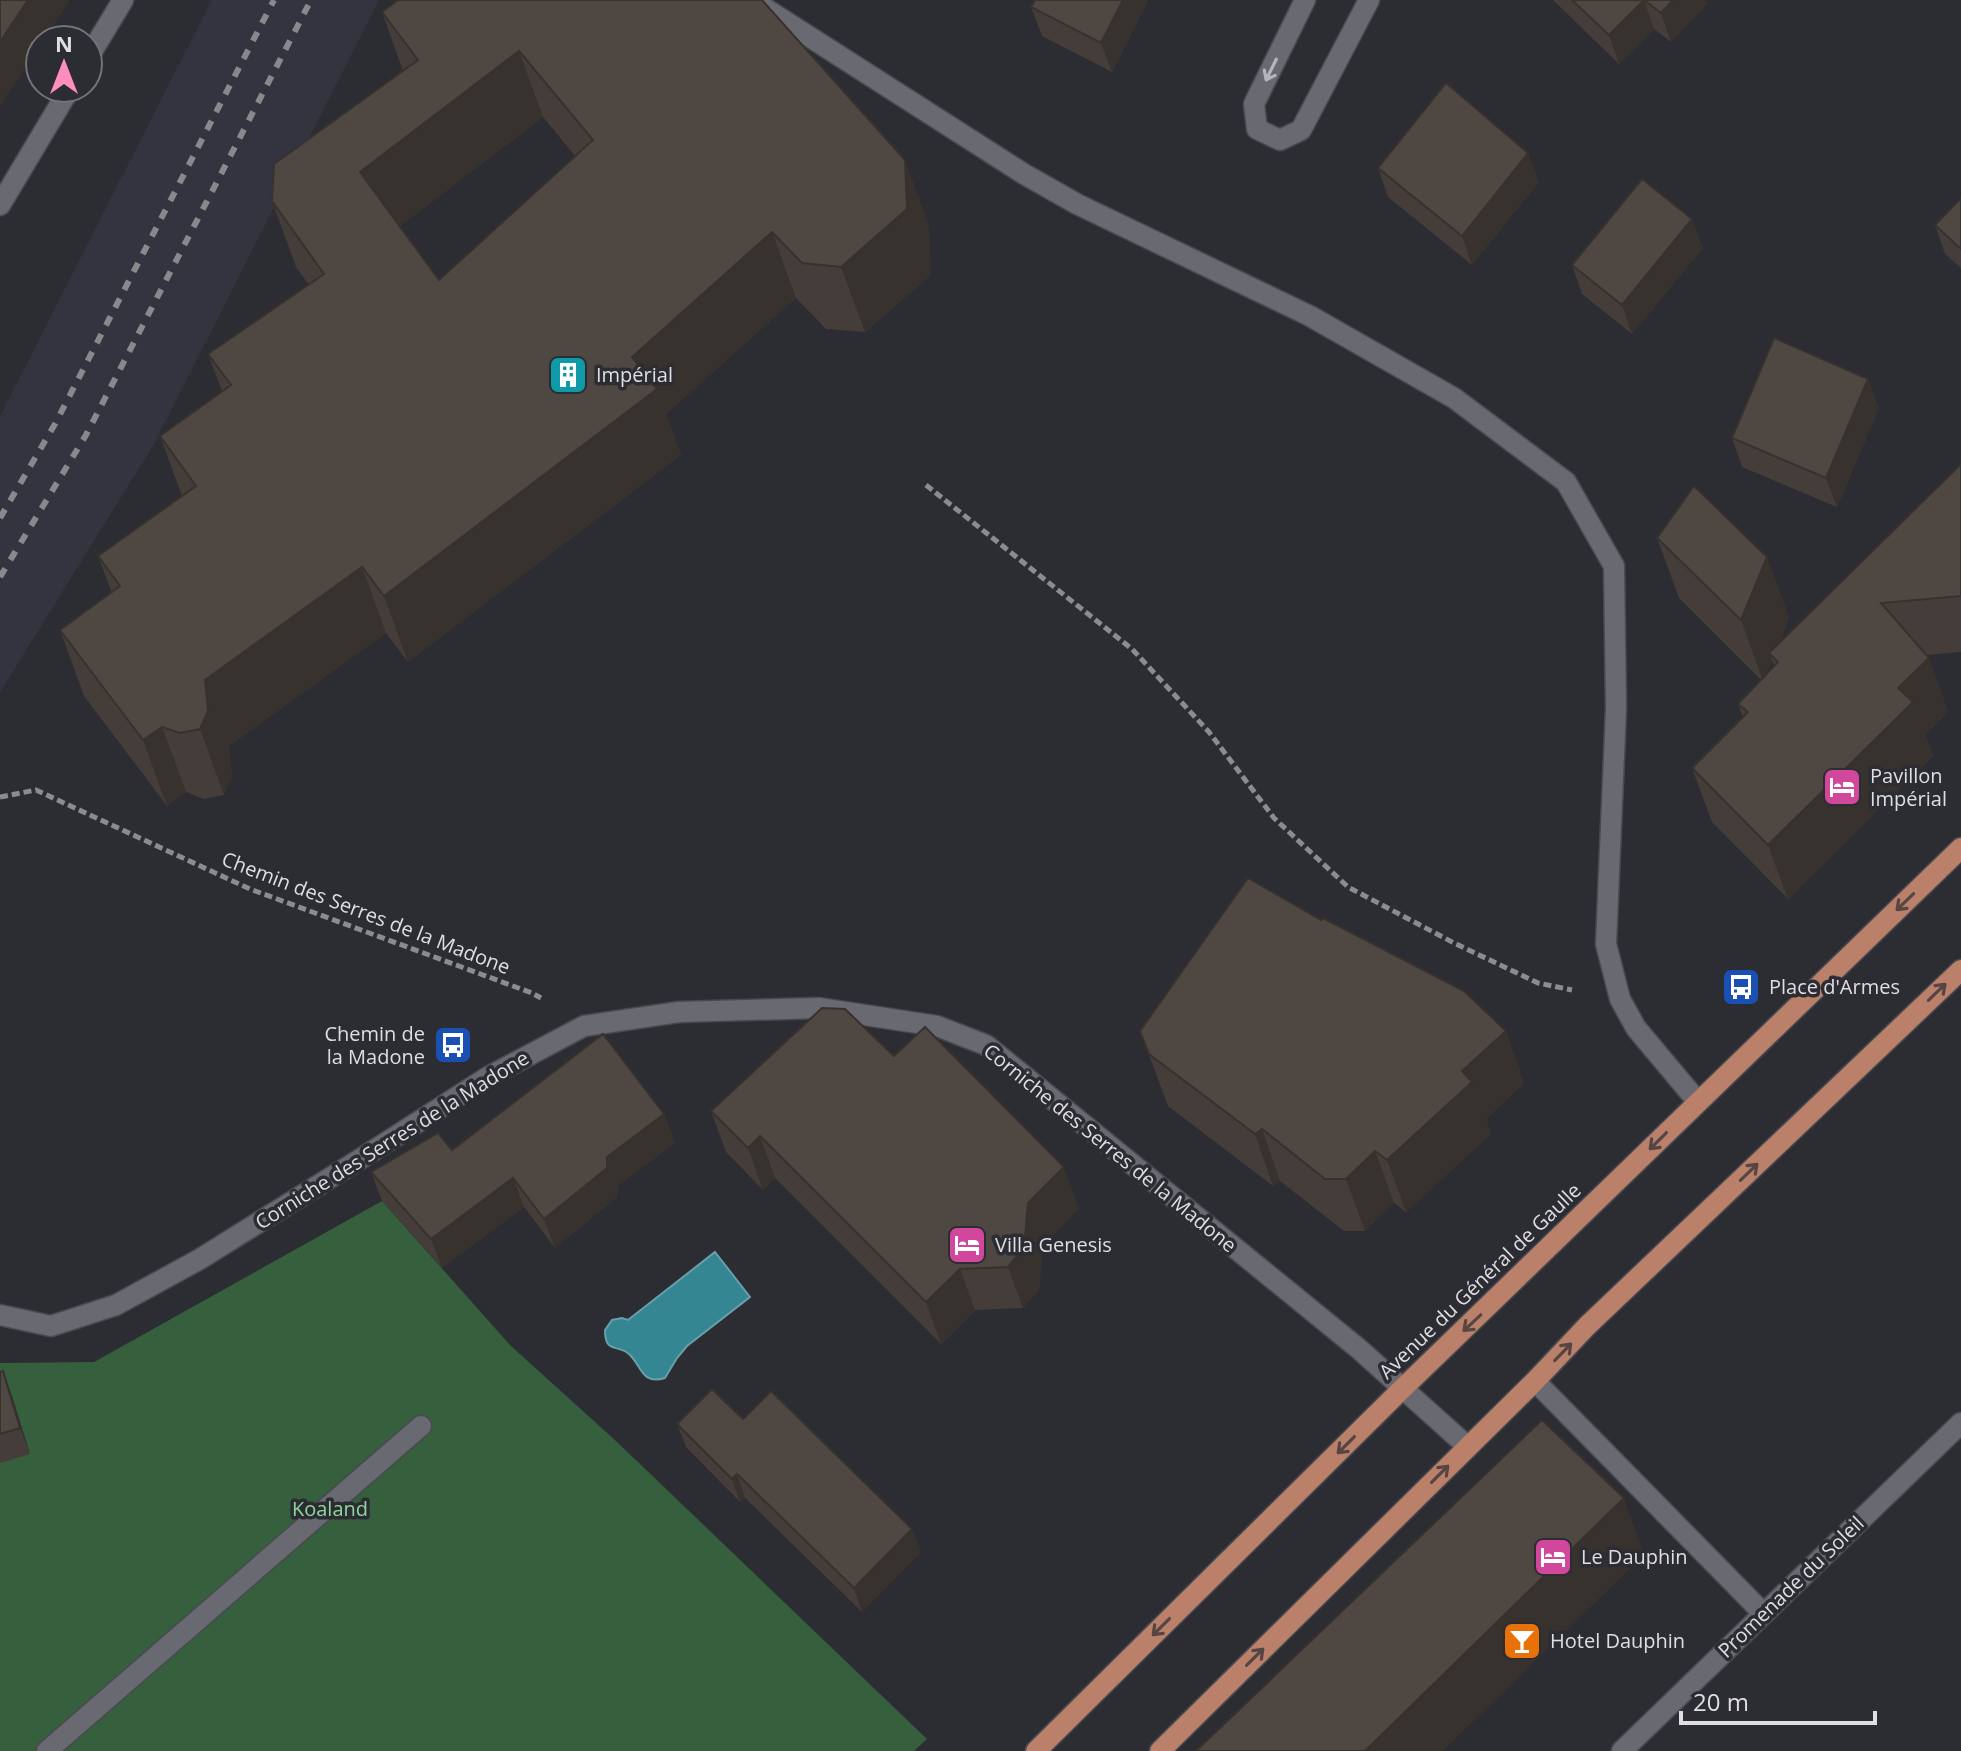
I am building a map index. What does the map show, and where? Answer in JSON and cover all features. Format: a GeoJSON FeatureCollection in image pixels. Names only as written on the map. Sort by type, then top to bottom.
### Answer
{"type":"FeatureCollection","features":[{"type":"Feature","properties":{"kind":"main road","name":"Avenue du Général de Gaulle"},"geometry":{"type":"LineString","coordinates":[[1036,1751],[1401,1390],[1961,848]]}},
{"type":"Feature","properties":{"kind":"main road"},"geometry":{"type":"LineString","coordinates":[[1160,1751],[1587,1326],[1961,970]]}},
{"type":"Feature","properties":{"kind":"street"},"geometry":{"type":"LineString","coordinates":[[104,31],[123,0]]}},
{"type":"Feature","properties":{"kind":"street"},"geometry":{"type":"LineString","coordinates":[[752,0],[1024,174],[1077,204],[1310,316],[1454,398],[1566,482],[1614,566],[1616,709],[1606,944],[1620,999],[1636,1028],[1698,1102]]}},
{"type":"Feature","properties":{"kind":"street"},"geometry":{"type":"LineString","coordinates":[[1305,0],[1254,104],[1257,129],[1280,140],[1301,130],[1369,0]]}},
{"type":"Feature","properties":{"kind":"street"},"geometry":{"type":"LineString","coordinates":[[0,205],[60,104]]}},
{"type":"Feature","properties":{"kind":"street","name":"Corniche des Serres de la Madone"},"geometry":{"type":"LineString","coordinates":[[0,1315],[51,1326],[116,1305],[200,1259],[488,1077],[584,1026],[679,1012],[819,1008],[937,1026],[986,1045],[1359,1349],[1401,1390],[1468,1447]]}},
{"type":"Feature","properties":{"kind":"street"},"geometry":{"type":"LineString","coordinates":[[1535,1381],[1763,1613]]}},
{"type":"Feature","properties":{"kind":"street","name":"Promenade du Soleil"},"geometry":{"type":"LineString","coordinates":[[1622,1751],[1961,1423]]}},
{"type":"Feature","properties":{"kind":"street"},"geometry":{"type":"LineString","coordinates":[[47,1751],[421,1426]]}},
{"type":"Feature","properties":{"kind":"path"},"geometry":{"type":"LineString","coordinates":[[926,485],[1132,649],[1209,732],[1274,818],[1348,887],[1538,983],[1620,999]]}},
{"type":"Feature","properties":{"kind":"path","name":"Chemin des Serres de la Madone"},"geometry":{"type":"LineString","coordinates":[[0,797],[36,790],[250,889],[532,993],[584,1026]]}},
{"type":"Feature","properties":{"kind":"shaded area"},"geometry":{"type":"Polygon","coordinates":[[[212,0],[379,0],[153,446],[0,692],[0,416],[212,0]]]}},
{"type":"Feature","properties":{"kind":"green space","name":"Koaland"},"geometry":{"type":"Polygon","coordinates":[[[382,1201],[511,1346],[616,1441],[927,1739],[914,1751],[0,1751],[0,1363],[94,1362],[382,1201]]]}},
{"type":"Feature","properties":{"kind":"water"},"geometry":{"type":"Polygon","coordinates":[[[715,1252],[750,1297],[687,1346],[665,1378],[657,1380],[647,1377],[630,1355],[607,1343],[605,1330],[612,1320],[628,1320],[715,1252]]]}},
{"type":"Feature","properties":{"kind":"building"},"geometry":{"type":"Polygon","coordinates":[[[0,0],[28,0],[0,42],[0,0]]]}},
{"type":"Feature","properties":{"kind":"building","name":"Impérial"},"geometry":{"type":"Polygon","coordinates":[[[398,0],[762,0],[905,160],[907,209],[841,267],[802,263],[772,232],[632,357],[657,389],[384,596],[362,567],[205,680],[208,711],[200,729],[180,733],[162,727],[143,740],[60,630],[120,586],[98,556],[196,486],[160,436],[231,385],[208,354],[324,274],[272,201],[274,164],[418,60],[382,12],[398,0]],[[519,51],[360,172],[439,280],[593,140],[519,51]]]}},
{"type":"Feature","properties":{"kind":"building"},"geometry":{"type":"Polygon","coordinates":[[[1035,0],[1123,0],[1101,43],[1031,7],[1035,0]]]}},
{"type":"Feature","properties":{"kind":"building"},"geometry":{"type":"Polygon","coordinates":[[[1572,0],[1644,0],[1609,35],[1572,0]]]}},
{"type":"Feature","properties":{"kind":"building"},"geometry":{"type":"Polygon","coordinates":[[[1644,0],[1673,0],[1661,13],[1644,0]]]}},
{"type":"Feature","properties":{"kind":"building"},"geometry":{"type":"Polygon","coordinates":[[[1446,83],[1528,153],[1462,236],[1378,168],[1446,83]]]}},
{"type":"Feature","properties":{"kind":"building"},"geometry":{"type":"Polygon","coordinates":[[[1642,179],[1692,219],[1622,305],[1572,265],[1642,179]]]}},
{"type":"Feature","properties":{"kind":"building"},"geometry":{"type":"Polygon","coordinates":[[[1961,198],[1961,249],[1935,225],[1961,198]]]}},
{"type":"Feature","properties":{"kind":"building"},"geometry":{"type":"Polygon","coordinates":[[[1774,338],[1868,379],[1826,478],[1732,438],[1774,338]]]}},
{"type":"Feature","properties":{"kind":"building"},"geometry":{"type":"Polygon","coordinates":[[[1961,464],[1961,596],[1881,603],[1929,658],[1898,688],[1913,702],[1768,845],[1692,768],[1748,712],[1738,704],[1778,662],[1769,653],[1961,464]]]}},
{"type":"Feature","properties":{"kind":"building"},"geometry":{"type":"Polygon","coordinates":[[[1694,486],[1767,557],[1741,620],[1657,538],[1694,486]]]}},
{"type":"Feature","properties":{"kind":"building"},"geometry":{"type":"Polygon","coordinates":[[[1248,878],[1321,920],[1323,918],[1464,991],[1506,1031],[1462,1071],[1472,1082],[1387,1160],[1375,1151],[1346,1179],[1325,1179],[1262,1129],[1255,1134],[1149,1054],[1140,1031],[1248,878]]]}},
{"type":"Feature","properties":{"kind":"building"},"geometry":{"type":"Polygon","coordinates":[[[822,1008],[845,1009],[894,1056],[925,1027],[1064,1167],[1028,1203],[1024,1248],[1008,1267],[960,1269],[926,1302],[760,1136],[748,1148],[711,1111],[822,1008]]]}},
{"type":"Feature","properties":{"kind":"building"},"geometry":{"type":"Polygon","coordinates":[[[603,1034],[664,1114],[607,1157],[607,1168],[544,1219],[513,1178],[431,1239],[371,1172],[438,1133],[452,1150],[603,1034]]]}},
{"type":"Feature","properties":{"kind":"building"},"geometry":{"type":"Polygon","coordinates":[[[3,1371],[20,1428],[0,1434],[0,1372],[3,1371]]]}},
{"type":"Feature","properties":{"kind":"building"},"geometry":{"type":"Polygon","coordinates":[[[712,1389],[743,1419],[771,1391],[912,1529],[854,1588],[737,1474],[732,1479],[677,1424],[712,1389]]]}},
{"type":"Feature","properties":{"kind":"building"},"geometry":{"type":"Polygon","coordinates":[[[1542,1420],[1624,1498],[1365,1751],[1196,1751],[1542,1420]]]}},
{"type":"Feature","properties":{"kind":"railway"},"geometry":{"type":"LineString","coordinates":[[0,518],[55,424],[274,0]]}},
{"type":"Feature","properties":{"kind":"railway"},"geometry":{"type":"LineString","coordinates":[[0,577],[86,435],[311,0]]}},
{"type":"Feature","properties":{"kind":"place","name":"Impérial"},"geometry":{"type":"Point","coordinates":[568,375]}},
{"type":"Feature","properties":{"kind":"place","name":"Pavillon Impérial"},"geometry":{"type":"Point","coordinates":[1842,787]}},
{"type":"Feature","properties":{"kind":"place","name":"Place d'Armes"},"geometry":{"type":"Point","coordinates":[1741,987]}},
{"type":"Feature","properties":{"kind":"place","name":"Chemin de la Madone"},"geometry":{"type":"Point","coordinates":[453,1045]}},
{"type":"Feature","properties":{"kind":"place","name":"Villa Genesis"},"geometry":{"type":"Point","coordinates":[967,1245]}},
{"type":"Feature","properties":{"kind":"place","name":"Le Dauphin"},"geometry":{"type":"Point","coordinates":[1553,1557]}},
{"type":"Feature","properties":{"kind":"place","name":"Hotel Dauphin"},"geometry":{"type":"Point","coordinates":[1522,1641]}}]}
